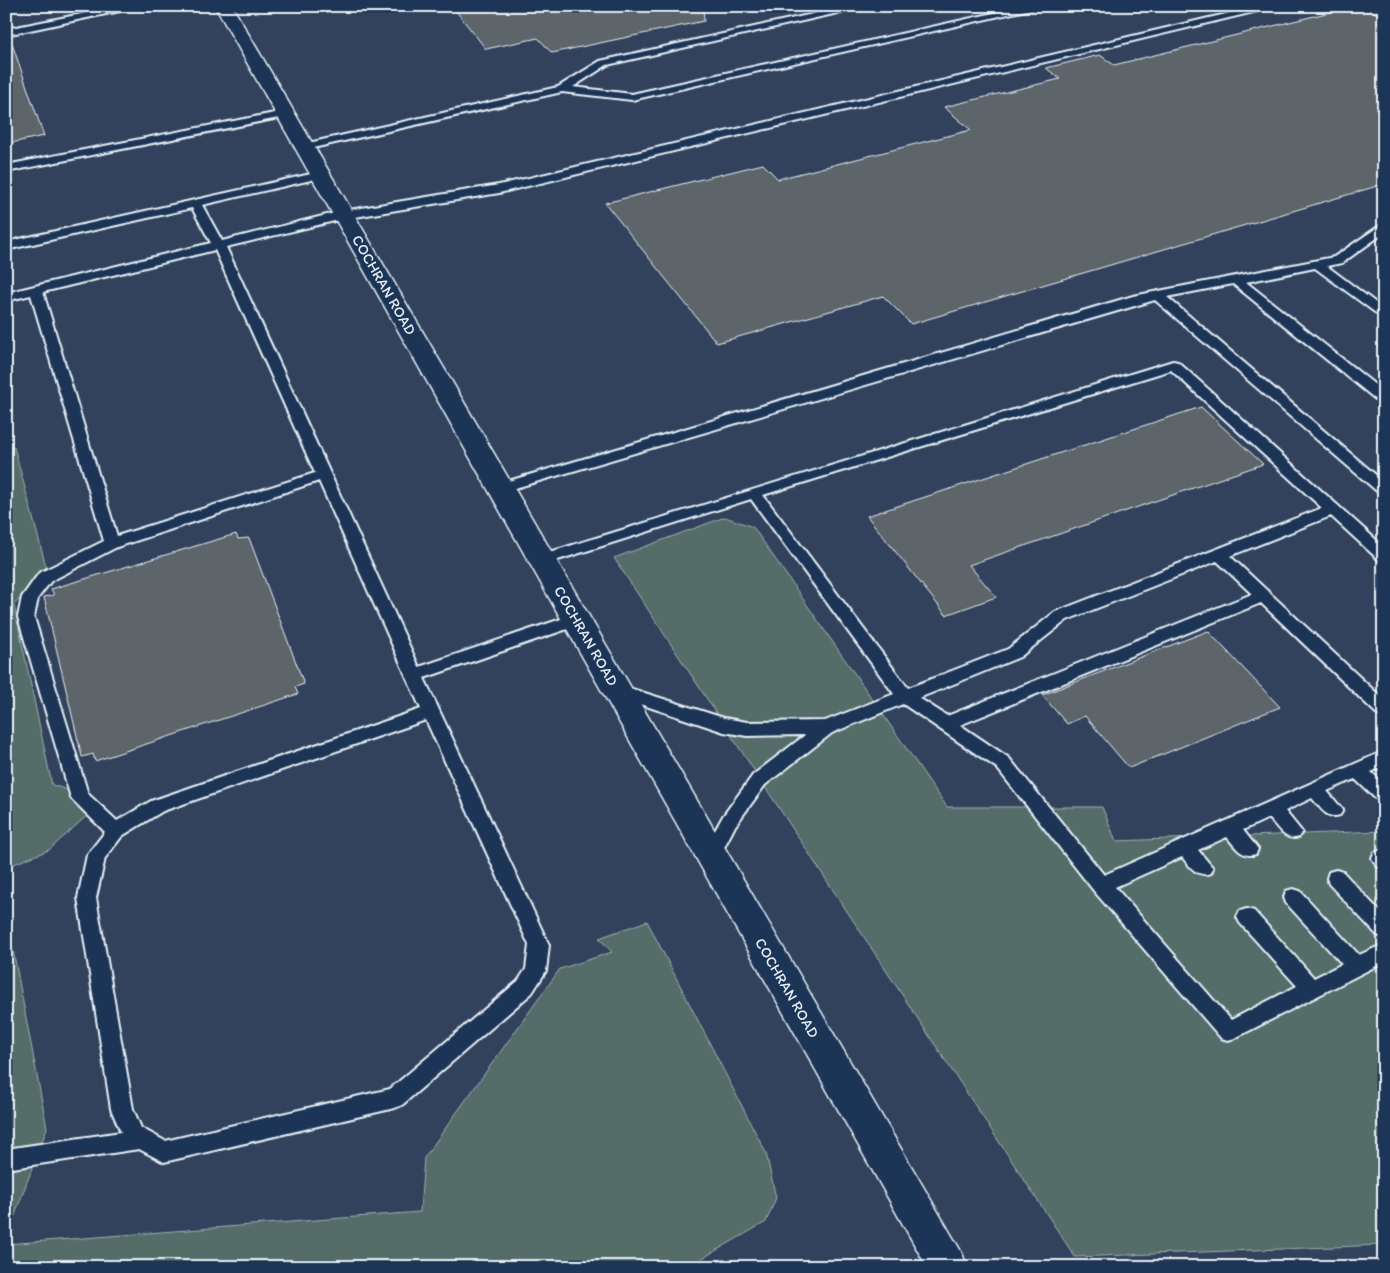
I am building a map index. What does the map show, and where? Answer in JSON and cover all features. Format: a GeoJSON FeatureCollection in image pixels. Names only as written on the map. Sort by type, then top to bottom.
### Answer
{"type":"FeatureCollection","features":[{"type":"Feature","properties":{"kind":"street","name":"COCHRAN ROAD"},"geometry":{"type":"LineString","coordinates":[[223,6],[948,1267]]}},
{"type":"Feature","properties":{"kind":"lane"},"geometry":{"type":"LineString","coordinates":[[6,32],[139,6]]}},
{"type":"Feature","properties":{"kind":"lane"},"geometry":{"type":"LineString","coordinates":[[304,147],[562,88],[604,63],[864,6]]}},
{"type":"Feature","properties":{"kind":"lane"},"geometry":{"type":"LineString","coordinates":[[562,88],[632,97],[1039,6]]}},
{"type":"Feature","properties":{"kind":"lane"},"geometry":{"type":"LineString","coordinates":[[6,297],[343,216],[499,189],[1274,6]]}},
{"type":"Feature","properties":{"kind":"lane"},"geometry":{"type":"LineString","coordinates":[[6,169],[285,114]]}},
{"type":"Feature","properties":{"kind":"lane"},"geometry":{"type":"LineString","coordinates":[[6,246],[320,175]]}},
{"type":"Feature","properties":{"kind":"lane"},"geometry":{"type":"LineString","coordinates":[[195,203],[219,246],[539,945],[536,971],[525,988],[396,1098],[164,1152],[140,1139],[134,1134],[122,1109],[87,898],[96,855],[116,831],[157,806],[431,712]]}},
{"type":"Feature","properties":{"kind":"lane"},"geometry":{"type":"LineString","coordinates":[[500,488],[1157,295],[1338,260],[1384,227]]}},
{"type":"Feature","properties":{"kind":"lane"},"geometry":{"type":"LineString","coordinates":[[1317,264],[1384,315]]}},
{"type":"Feature","properties":{"kind":"lane"},"geometry":{"type":"LineString","coordinates":[[1236,280],[1384,399]]}},
{"type":"Feature","properties":{"kind":"lane"},"geometry":{"type":"LineString","coordinates":[[36,290],[112,543]]}},
{"type":"Feature","properties":{"kind":"lane"},"geometry":{"type":"LineString","coordinates":[[1157,295],[1384,490]]}},
{"type":"Feature","properties":{"kind":"lane"},"geometry":{"type":"LineString","coordinates":[[542,560],[754,492],[1174,365],[1384,556]]}},
{"type":"Feature","properties":{"kind":"lane"},"geometry":{"type":"LineString","coordinates":[[116,831],[80,798],[26,618],[30,597],[45,577],[112,543],[323,475]]}},
{"type":"Feature","properties":{"kind":"lane"},"geometry":{"type":"LineString","coordinates":[[754,492],[906,697],[1003,763],[1101,885],[1228,1031],[1384,952]]}},
{"type":"Feature","properties":{"kind":"lane"},"geometry":{"type":"LineString","coordinates":[[710,854],[728,822],[759,780],[826,728],[1014,653],[1061,616],[1333,510]]}},
{"type":"Feature","properties":{"kind":"lane"},"geometry":{"type":"LineString","coordinates":[[1219,554],[1384,710]]}},
{"type":"Feature","properties":{"kind":"lane"},"geometry":{"type":"LineString","coordinates":[[945,724],[1263,596]]}},
{"type":"Feature","properties":{"kind":"lane"},"geometry":{"type":"LineString","coordinates":[[414,675],[576,620]]}},
{"type":"Feature","properties":{"kind":"lane"},"geometry":{"type":"LineString","coordinates":[[616,690],[724,725],[747,729],[826,728]]}},
{"type":"Feature","properties":{"kind":"lane"},"geometry":{"type":"LineString","coordinates":[[1101,885],[1384,758]]}},
{"type":"Feature","properties":{"kind":"lane"},"geometry":{"type":"LineString","coordinates":[[1358,770],[1381,793]]}},
{"type":"Feature","properties":{"kind":"lane"},"geometry":{"type":"LineString","coordinates":[[1314,789],[1334,810]]}},
{"type":"Feature","properties":{"kind":"lane"},"geometry":{"type":"LineString","coordinates":[[1271,808],[1293,832]]}},
{"type":"Feature","properties":{"kind":"lane"},"geometry":{"type":"LineString","coordinates":[[1229,828],[1249,849]]}},
{"type":"Feature","properties":{"kind":"lane"},"geometry":{"type":"LineString","coordinates":[[1185,848],[1204,868]]}},
{"type":"Feature","properties":{"kind":"lane"},"geometry":{"type":"LineString","coordinates":[[1336,878],[1384,929]]}},
{"type":"Feature","properties":{"kind":"lane"},"geometry":{"type":"LineString","coordinates":[[1293,897],[1356,966]]}},
{"type":"Feature","properties":{"kind":"lane"},"geometry":{"type":"LineString","coordinates":[[1247,917],[1311,988]]}},
{"type":"Feature","properties":{"kind":"lane"},"geometry":{"type":"LineString","coordinates":[[6,1159],[140,1139]]}},
{"type":"Feature","properties":{"kind":"shaded area"},"geometry":{"type":"Polygon","coordinates":[[[6,6],[1384,6],[1384,1267],[6,1267],[6,6]]]}},
{"type":"Feature","properties":{"kind":"green space"},"geometry":{"type":"Polygon","coordinates":[[[14,447],[47,570],[14,605],[52,785],[87,796],[91,812],[49,850],[6,867],[6,449],[14,447]]]}},
{"type":"Feature","properties":{"kind":"green space"},"geometry":{"type":"Polygon","coordinates":[[[725,517],[753,527],[947,807],[1102,807],[1116,841],[1384,831],[1384,1245],[1075,1257],[614,558],[725,517]]]}},
{"type":"Feature","properties":{"kind":"green space"},"geometry":{"type":"Polygon","coordinates":[[[6,913],[47,1128],[6,1239],[6,913]]]}},
{"type":"Feature","properties":{"kind":"green space"},"geometry":{"type":"Polygon","coordinates":[[[647,921],[766,1153],[776,1198],[766,1222],[687,1267],[6,1267],[6,1244],[420,1212],[424,1158],[560,969],[612,952],[599,938],[647,921]]]}},
{"type":"Feature","properties":{"kind":"building"},"geometry":{"type":"Polygon","coordinates":[[[452,6],[703,6],[704,21],[552,53],[538,38],[486,49],[452,6]]]}},
{"type":"Feature","properties":{"kind":"building"},"geometry":{"type":"Polygon","coordinates":[[[1355,6],[1363,6],[1384,18],[1384,184],[911,324],[883,296],[717,343],[605,203],[763,164],[778,179],[971,130],[944,107],[1060,79],[1046,68],[1100,55],[1114,65],[1355,6]]]}},
{"type":"Feature","properties":{"kind":"building"},"geometry":{"type":"Polygon","coordinates":[[[11,41],[44,136],[6,144],[6,42],[11,41]]]}},
{"type":"Feature","properties":{"kind":"building"},"geometry":{"type":"Polygon","coordinates":[[[1201,407],[1263,464],[969,565],[996,597],[946,615],[867,516],[1201,407]]]}},
{"type":"Feature","properties":{"kind":"building"},"geometry":{"type":"Polygon","coordinates":[[[236,534],[238,539],[249,538],[304,684],[295,687],[298,694],[95,761],[93,754],[82,757],[44,597],[54,595],[51,589],[236,534]]]}},
{"type":"Feature","properties":{"kind":"building"},"geometry":{"type":"Polygon","coordinates":[[[1208,631],[1280,707],[1129,768],[1085,716],[1067,724],[1042,695],[1208,631]]]}}]}
